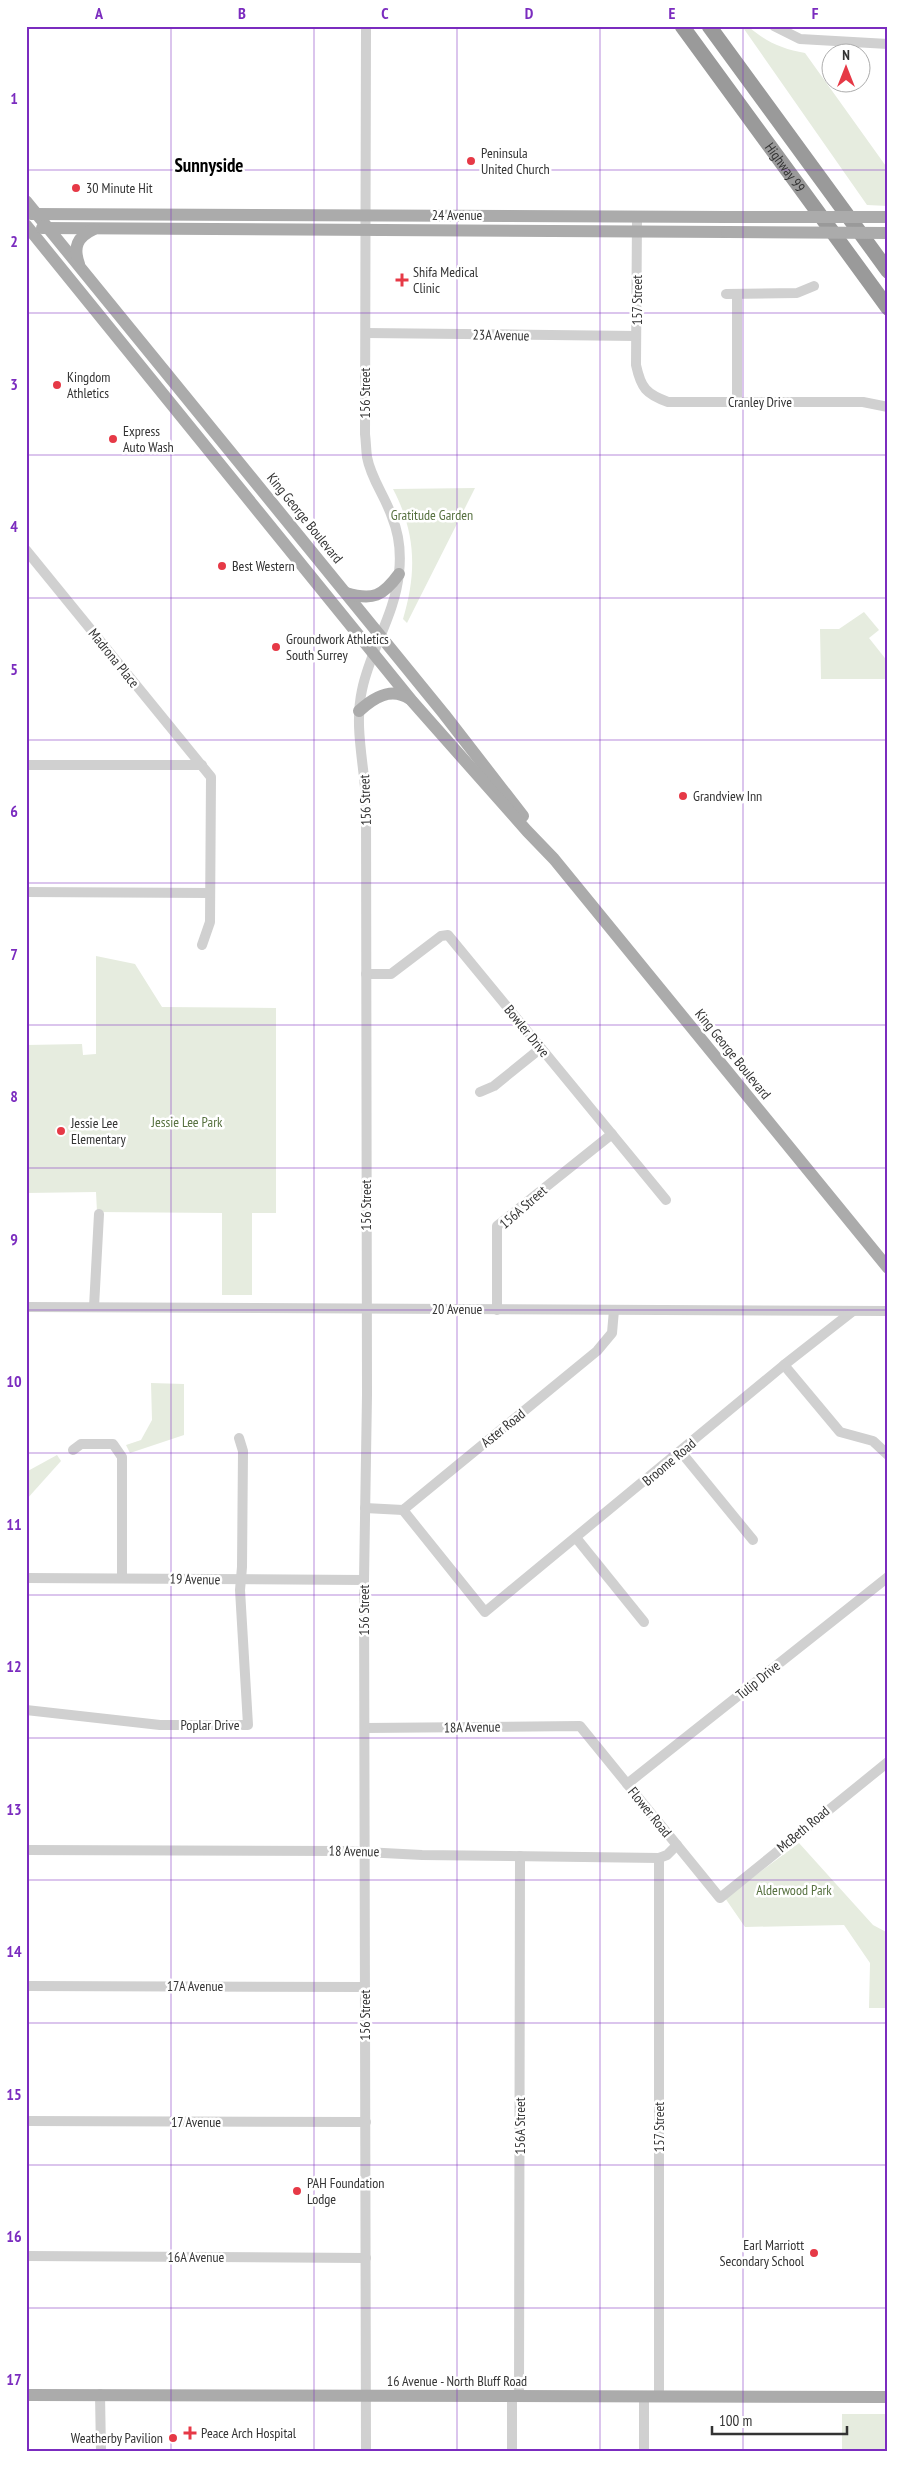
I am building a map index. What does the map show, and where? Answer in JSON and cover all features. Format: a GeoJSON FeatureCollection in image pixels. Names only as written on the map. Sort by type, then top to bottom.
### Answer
{"type":"FeatureCollection","features":[{"type":"Feature","properties":{"kind":"highway","name":"Highway 99"},"geometry":{"type":"LineString","coordinates":[[682,26],[888,308]]}},
{"type":"Feature","properties":{"kind":"highway","name":"Highway 99"},"geometry":{"type":"LineString","coordinates":[[710,26],[888,271]]}},
{"type":"Feature","properties":{"kind":"main road","name":"King George Boulevard"},"geometry":{"type":"LineString","coordinates":[[26,201],[32,214],[47,228],[79,266],[254,479],[449,720],[554,859],[888,1268]]}},
{"type":"Feature","properties":{"kind":"main road","name":"24 Avenue"},"geometry":{"type":"LineString","coordinates":[[32,214],[888,217]]}},
{"type":"Feature","properties":{"kind":"main road"},"geometry":{"type":"LineString","coordinates":[[470,230],[493,224],[528,223],[536,221],[540,216]]}},
{"type":"Feature","properties":{"kind":"main road","name":"24 Avenue"},"geometry":{"type":"LineString","coordinates":[[27,227],[888,233]]}},
{"type":"Feature","properties":{"kind":"main road","name":"King George Boulevard"},"geometry":{"type":"LineString","coordinates":[[27,227],[412,701],[489,790],[554,859]]}},
{"type":"Feature","properties":{"kind":"main road"},"geometry":{"type":"LineString","coordinates":[[79,266],[75,253],[77,242],[84,234],[96,228]]}},
{"type":"Feature","properties":{"kind":"main road"},"geometry":{"type":"LineString","coordinates":[[147,376],[154,373],[158,375],[181,402],[206,422]]}},
{"type":"Feature","properties":{"kind":"main road"},"geometry":{"type":"LineString","coordinates":[[224,470],[238,476],[262,504],[274,505]]}},
{"type":"Feature","properties":{"kind":"main road"},"geometry":{"type":"LineString","coordinates":[[346,594],[362,598],[371,597],[388,588],[399,574]]}},
{"type":"Feature","properties":{"kind":"main road"},"geometry":{"type":"LineString","coordinates":[[359,711],[370,700],[382,694],[396,693],[412,701]]}},
{"type":"Feature","properties":{"kind":"main road","name":"16 Avenue - North Bluff Road"},"geometry":{"type":"LineString","coordinates":[[26,2395],[888,2397]]}},
{"type":"Feature","properties":{"kind":"street","name":"156 Street"},"geometry":{"type":"LineString","coordinates":[[366,26],[365,434],[367,458],[376,484],[392,516],[397,535],[399,574],[395,594],[362,690],[358,729],[366,800],[364,1508],[366,2452]]}},
{"type":"Feature","properties":{"kind":"street"},"geometry":{"type":"LineString","coordinates":[[774,26],[800,39],[888,44]]}},
{"type":"Feature","properties":{"kind":"street","name":"157 Street"},"geometry":{"type":"LineString","coordinates":[[637,217],[636,365],[640,382]]}},
{"type":"Feature","properties":{"kind":"street"},"geometry":{"type":"LineString","coordinates":[[726,294],[797,293],[814,286]]}},
{"type":"Feature","properties":{"kind":"street"},"geometry":{"type":"LineString","coordinates":[[737,295],[737,401]]}},
{"type":"Feature","properties":{"kind":"street","name":"23A Avenue"},"geometry":{"type":"LineString","coordinates":[[366,333],[636,336]]}},
{"type":"Feature","properties":{"kind":"street","name":"Cranley Drive"},"geometry":{"type":"LineString","coordinates":[[640,382],[650,395],[668,402],[863,402],[888,407]]}},
{"type":"Feature","properties":{"kind":"street","name":"Madrona Place"},"geometry":{"type":"LineString","coordinates":[[26,550],[211,777],[210,922],[202,945]]}},
{"type":"Feature","properties":{"kind":"street"},"geometry":{"type":"LineString","coordinates":[[26,765],[202,765]]}},
{"type":"Feature","properties":{"kind":"street"},"geometry":{"type":"LineString","coordinates":[[26,892],[210,893]]}},
{"type":"Feature","properties":{"kind":"street","name":"Bowler Drive"},"geometry":{"type":"LineString","coordinates":[[366,974],[391,974],[441,936],[448,935],[666,1200]]}},
{"type":"Feature","properties":{"kind":"street"},"geometry":{"type":"LineString","coordinates":[[480,1092],[494,1086],[541,1048]]}},
{"type":"Feature","properties":{"kind":"street","name":"156A Street"},"geometry":{"type":"LineString","coordinates":[[497,1310],[497,1226],[612,1134]]}},
{"type":"Feature","properties":{"kind":"street"},"geometry":{"type":"LineString","coordinates":[[94,1307],[99,1214]]}},
{"type":"Feature","properties":{"kind":"street","name":"20 Avenue"},"geometry":{"type":"LineString","coordinates":[[26,1307],[888,1311]]}},
{"type":"Feature","properties":{"kind":"street","name":"Aster Road"},"geometry":{"type":"LineString","coordinates":[[403,1510],[597,1351],[612,1333],[614,1310]]}},
{"type":"Feature","properties":{"kind":"street","name":"Broome Road"},"geometry":{"type":"LineString","coordinates":[[403,1510],[485,1612],[577,1539],[784,1365],[853,1311]]}},
{"type":"Feature","properties":{"kind":"street"},"geometry":{"type":"LineString","coordinates":[[784,1365],[840,1432],[873,1441],[888,1455]]}},
{"type":"Feature","properties":{"kind":"street"},"geometry":{"type":"LineString","coordinates":[[239,1438],[243,1452],[241,1580]]}},
{"type":"Feature","properties":{"kind":"street"},"geometry":{"type":"LineString","coordinates":[[73,1450],[81,1444],[113,1444],[122,1457],[122,1578]]}},
{"type":"Feature","properties":{"kind":"street"},"geometry":{"type":"LineString","coordinates":[[681,1452],[753,1540]]}},
{"type":"Feature","properties":{"kind":"street"},"geometry":{"type":"LineString","coordinates":[[364,1508],[403,1510]]}},
{"type":"Feature","properties":{"kind":"street"},"geometry":{"type":"LineString","coordinates":[[577,1539],[644,1622]]}},
{"type":"Feature","properties":{"kind":"street","name":"Tulip Drive"},"geometry":{"type":"LineString","coordinates":[[627,1784],[888,1576]]}},
{"type":"Feature","properties":{"kind":"street","name":"19 Avenue"},"geometry":{"type":"LineString","coordinates":[[26,1578],[364,1580]]}},
{"type":"Feature","properties":{"kind":"street","name":"Poplar Drive"},"geometry":{"type":"LineString","coordinates":[[26,1710],[160,1725],[248,1725],[240,1598],[241,1580]]}},
{"type":"Feature","properties":{"kind":"street","name":"Flower Road"},"geometry":{"type":"LineString","coordinates":[[580,1726],[720,1898]]}},
{"type":"Feature","properties":{"kind":"street","name":"18A Avenue"},"geometry":{"type":"LineString","coordinates":[[365,1728],[580,1726]]}},
{"type":"Feature","properties":{"kind":"street","name":"McBeth Road"},"geometry":{"type":"LineString","coordinates":[[720,1898],[888,1762]]}},
{"type":"Feature","properties":{"kind":"street"},"geometry":{"type":"LineString","coordinates":[[659,1858],[667,1855],[677,1845]]}},
{"type":"Feature","properties":{"kind":"street","name":"18 Avenue"},"geometry":{"type":"LineString","coordinates":[[26,1850],[365,1851],[659,1858]]}},
{"type":"Feature","properties":{"kind":"street","name":"156A Street"},"geometry":{"type":"LineString","coordinates":[[512,2452],[516,2396],[520,1856]]}},
{"type":"Feature","properties":{"kind":"street","name":"157 Street"},"geometry":{"type":"LineString","coordinates":[[659,1858],[660,2396]]}},
{"type":"Feature","properties":{"kind":"street","name":"17A Avenue"},"geometry":{"type":"LineString","coordinates":[[26,1986],[365,1987]]}},
{"type":"Feature","properties":{"kind":"street","name":"17 Avenue"},"geometry":{"type":"LineString","coordinates":[[26,2121],[366,2122]]}},
{"type":"Feature","properties":{"kind":"street","name":"16A Avenue"},"geometry":{"type":"LineString","coordinates":[[26,2256],[366,2258]]}},
{"type":"Feature","properties":{"kind":"street"},"geometry":{"type":"LineString","coordinates":[[100,2394],[101,2452]]}},
{"type":"Feature","properties":{"kind":"street"},"geometry":{"type":"LineString","coordinates":[[644,2396],[644,2452]]}},
{"type":"Feature","properties":{"kind":"green space"},"geometry":{"type":"Polygon","coordinates":[[[749,27],[775,44],[805,53],[822,77],[822,92],[833,92],[888,169],[888,206],[867,205],[744,29],[749,27]]]}},
{"type":"Feature","properties":{"kind":"green space","name":"Gratitude Garden"},"geometry":{"type":"Polygon","coordinates":[[[475,488],[407,623],[403,619],[411,585],[412,553],[406,521],[393,489],[475,488]]]}},
{"type":"Feature","properties":{"kind":"green space"},"geometry":{"type":"Polygon","coordinates":[[[864,612],[879,630],[869,638],[888,662],[888,679],[821,679],[820,629],[839,629],[864,612]]]}},
{"type":"Feature","properties":{"kind":"green space","name":"Jessie Lee Park"},"geometry":{"type":"Polygon","coordinates":[[[96,956],[135,964],[162,1007],[276,1008],[276,1213],[252,1213],[252,1295],[222,1295],[222,1213],[97,1212],[96,1192],[26,1193],[26,1045],[82,1044],[83,1055],[96,1054],[96,956]]]}},
{"type":"Feature","properties":{"kind":"green space"},"geometry":{"type":"Polygon","coordinates":[[[151,1383],[184,1384],[184,1435],[130,1453],[126,1445],[141,1440],[152,1420],[151,1383]]]}},
{"type":"Feature","properties":{"kind":"green space"},"geometry":{"type":"Polygon","coordinates":[[[57,1455],[61,1461],[26,1500],[26,1472],[57,1455]]]}},
{"type":"Feature","properties":{"kind":"green space","name":"Alderwood Park"},"geometry":{"type":"Polygon","coordinates":[[[799,1843],[873,1925],[888,1933],[888,2008],[869,2008],[870,1963],[844,1925],[745,1927],[725,1898],[799,1843]]]}},
{"type":"Feature","properties":{"kind":"green space"},"geometry":{"type":"Polygon","coordinates":[[[842,2414],[888,2414],[888,2452],[842,2452],[842,2414]]]}},
{"type":"Feature","properties":{"kind":"place","name":"Peninsula United Church"},"geometry":{"type":"Point","coordinates":[471,161]}},
{"type":"Feature","properties":{"kind":"place","name":"30 Minute Hit"},"geometry":{"type":"Point","coordinates":[76,188]}},
{"type":"Feature","properties":{"kind":"place","name":"Shifa Medical Clinic"},"geometry":{"type":"Point","coordinates":[402,280]}},
{"type":"Feature","properties":{"kind":"place","name":"Kingdom Athletics"},"geometry":{"type":"Point","coordinates":[57,385]}},
{"type":"Feature","properties":{"kind":"place","name":"Express Auto Wash"},"geometry":{"type":"Point","coordinates":[113,439]}},
{"type":"Feature","properties":{"kind":"place","name":"Best Western"},"geometry":{"type":"Point","coordinates":[222,566]}},
{"type":"Feature","properties":{"kind":"place","name":"Groundwork Athletics South Surrey"},"geometry":{"type":"Point","coordinates":[276,647]}},
{"type":"Feature","properties":{"kind":"place","name":"Grandview Inn"},"geometry":{"type":"Point","coordinates":[683,796]}},
{"type":"Feature","properties":{"kind":"place","name":"Jessie Lee Elementary"},"geometry":{"type":"Point","coordinates":[61,1131]}},
{"type":"Feature","properties":{"kind":"place","name":"PAH Foundation Lodge"},"geometry":{"type":"Point","coordinates":[297,2191]}},
{"type":"Feature","properties":{"kind":"place","name":"Earl Marriott Secondary School"},"geometry":{"type":"Point","coordinates":[814,2253]}},
{"type":"Feature","properties":{"kind":"place","name":"Peace Arch Hospital"},"geometry":{"type":"Point","coordinates":[190,2433]}},
{"type":"Feature","properties":{"kind":"place","name":"Weatherby Pavilion"},"geometry":{"type":"Point","coordinates":[173,2438]}},
{"type":"Feature","properties":{"kind":"district","name":"Sunnyside"},"geometry":{"type":"Point","coordinates":[209,165]}}]}
